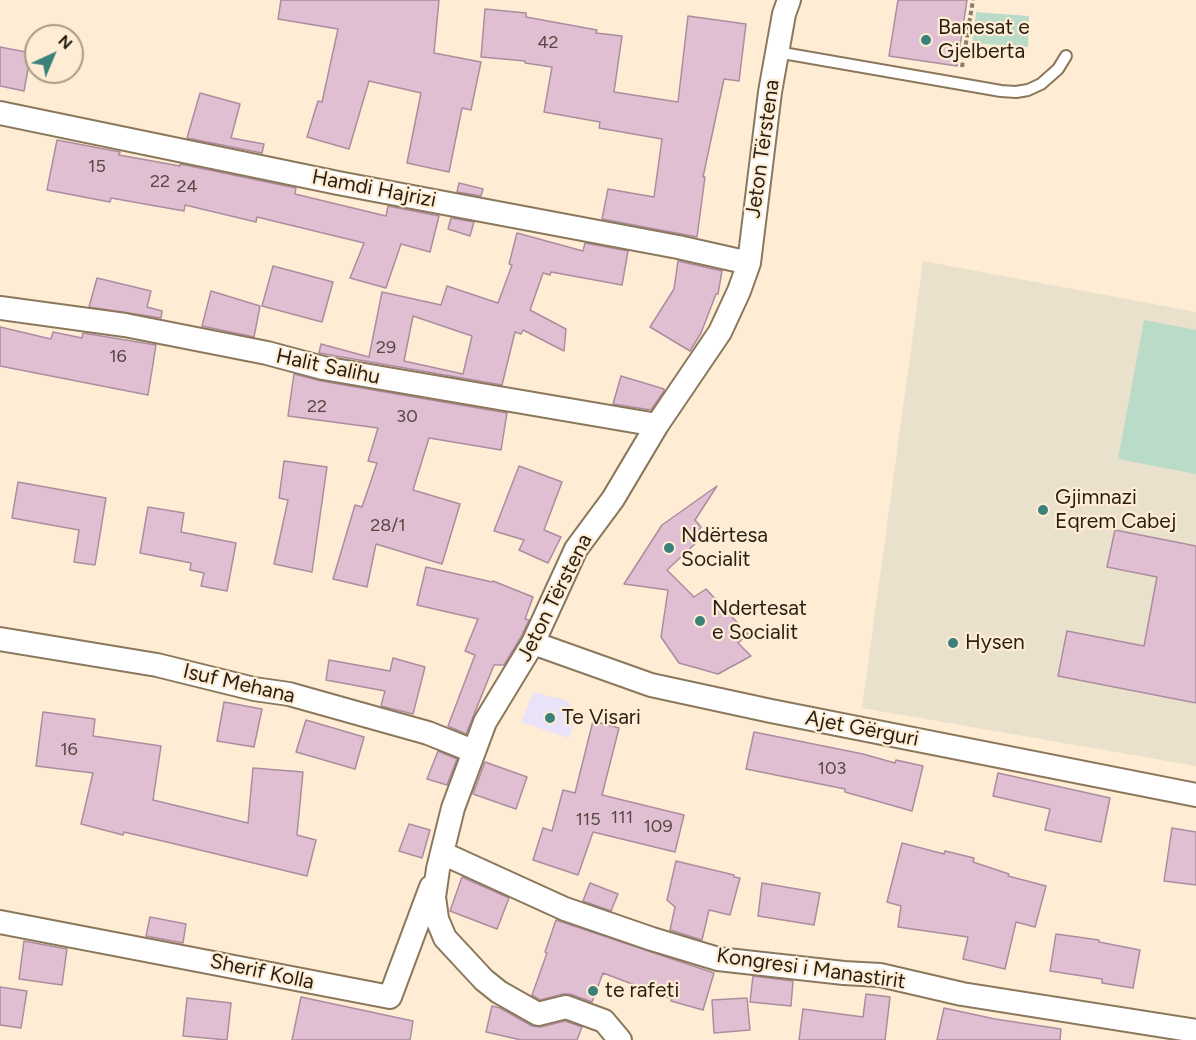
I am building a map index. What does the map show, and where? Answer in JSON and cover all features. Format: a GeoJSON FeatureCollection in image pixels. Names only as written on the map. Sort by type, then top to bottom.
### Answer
{"type":"FeatureCollection","features":[{"type":"Feature","properties":{"kind":"street","name":"Jeton Tërstena"},"geometry":{"type":"LineString","coordinates":[[620,1040],[604,1021],[566,1007],[538,1014],[499,992],[484,980],[445,938],[437,919],[434,897],[453,808],[485,722],[534,643],[576,549],[613,499],[657,425],[720,332],[740,291],[749,263],[770,92],[789,0]]}},
{"type":"Feature","properties":{"kind":"street","name":"Hamdi Hajrizi"},"geometry":{"type":"LineString","coordinates":[[0,113],[326,181],[678,247],[749,263]]}},
{"type":"Feature","properties":{"kind":"street","name":"Halit Salihu"},"geometry":{"type":"LineString","coordinates":[[0,308],[125,324],[267,353],[323,368],[657,425]]}},
{"type":"Feature","properties":{"kind":"street","name":"Isuf Mehana"},"geometry":{"type":"LineString","coordinates":[[0,639],[157,664],[254,689],[289,694],[428,733],[473,751]]}},
{"type":"Feature","properties":{"kind":"street","name":"Ajet Gërguri"},"geometry":{"type":"LineString","coordinates":[[534,643],[651,685],[1196,795]]}},
{"type":"Feature","properties":{"kind":"street","name":"Sherif Kolla"},"geometry":{"type":"LineString","coordinates":[[0,922],[390,997],[440,861]]}},
{"type":"Feature","properties":{"kind":"street","name":"Kongresi i Manastirit"},"geometry":{"type":"LineString","coordinates":[[440,861],[565,909],[718,959],[880,975],[962,994],[1196,1031]]}},
{"type":"Feature","properties":{"kind":"lane"},"geometry":{"type":"LineString","coordinates":[[777,52],[1001,92],[1028,90],[1051,77],[1066,56]]}},
{"type":"Feature","properties":{"kind":"path"},"geometry":{"type":"LineString","coordinates":[[960,84],[973,0]]}},
{"type":"Feature","properties":{"kind":"shaded area","name":"Gjimnazi Eqrem Cabej"},"geometry":{"type":"Polygon","coordinates":[[[923,261],[1196,312],[1196,766],[862,708],[923,261]]]}},
{"type":"Feature","properties":{"kind":"shaded area","name":"Te Visari"},"geometry":{"type":"Polygon","coordinates":[[[533,692],[566,700],[579,714],[568,738],[521,722],[533,692]]]}},
{"type":"Feature","properties":{"kind":"green space"},"geometry":{"type":"Polygon","coordinates":[[[976,12],[1029,16],[1028,47],[972,43],[976,12]]]}},
{"type":"Feature","properties":{"kind":"green space"},"geometry":{"type":"Polygon","coordinates":[[[1144,320],[1196,330],[1196,474],[1118,459],[1144,320]]]}},
{"type":"Feature","properties":{"kind":"building"},"geometry":{"type":"Polygon","coordinates":[[[281,0],[439,0],[434,53],[481,62],[471,110],[462,108],[449,172],[407,163],[421,93],[369,81],[349,149],[307,137],[318,101],[322,102],[338,29],[278,19],[281,0]]]}},
{"type":"Feature","properties":{"kind":"building","name":"Banesat e Gjelberta"},"geometry":{"type":"Polygon","coordinates":[[[898,0],[967,0],[957,66],[889,56],[898,0]]]}},
{"type":"Feature","properties":{"kind":"building"},"geometry":{"type":"Polygon","coordinates":[[[485,9],[526,13],[526,17],[597,30],[596,33],[622,36],[614,92],[678,102],[688,16],[746,24],[739,81],[724,79],[703,177],[705,177],[697,237],[602,219],[608,189],[654,197],[662,139],[599,128],[600,122],[544,112],[552,67],[525,63],[525,61],[481,57],[485,9]]]}},
{"type":"Feature","properties":{"kind":"building"},"geometry":{"type":"Polygon","coordinates":[[[0,47],[24,52],[24,91],[0,86],[0,47]]]}},
{"type":"Feature","properties":{"kind":"building"},"geometry":{"type":"Polygon","coordinates":[[[200,93],[240,104],[231,138],[264,144],[262,153],[187,138],[200,93]]]}},
{"type":"Feature","properties":{"kind":"building"},"geometry":{"type":"Polygon","coordinates":[[[57,140],[120,152],[119,155],[180,166],[180,164],[296,188],[295,194],[386,216],[388,206],[439,216],[430,252],[401,244],[386,288],[350,278],[364,243],[257,217],[256,222],[185,205],[184,211],[111,198],[110,202],[47,190],[57,140]]]}},
{"type":"Feature","properties":{"kind":"building"},"geometry":{"type":"Polygon","coordinates":[[[459,183],[483,189],[481,196],[457,192],[459,183]]]}},
{"type":"Feature","properties":{"kind":"building"},"geometry":{"type":"Polygon","coordinates":[[[451,218],[474,222],[470,236],[448,229],[451,218]]]}},
{"type":"Feature","properties":{"kind":"building"},"geometry":{"type":"Polygon","coordinates":[[[517,233],[583,251],[585,243],[628,251],[622,285],[551,272],[550,275],[543,273],[530,310],[566,329],[564,351],[523,330],[521,334],[515,332],[502,385],[319,353],[321,344],[369,357],[382,292],[441,305],[447,286],[498,303],[512,265],[509,264],[517,233]],[[413,316],[404,361],[463,374],[472,336],[413,316]]]}},
{"type":"Feature","properties":{"kind":"building"},"geometry":{"type":"Polygon","coordinates":[[[678,261],[722,271],[718,294],[716,294],[701,333],[690,351],[650,327],[674,289],[678,261]]]}},
{"type":"Feature","properties":{"kind":"building"},"geometry":{"type":"Polygon","coordinates":[[[273,266],[333,282],[322,322],[262,306],[273,266]]]}},
{"type":"Feature","properties":{"kind":"building"},"geometry":{"type":"Polygon","coordinates":[[[97,278],[151,291],[147,307],[162,311],[161,318],[89,307],[97,278]]]}},
{"type":"Feature","properties":{"kind":"building"},"geometry":{"type":"Polygon","coordinates":[[[211,291],[260,306],[254,337],[202,326],[211,291]]]}},
{"type":"Feature","properties":{"kind":"building"},"geometry":{"type":"Polygon","coordinates":[[[0,327],[51,339],[53,332],[82,338],[83,333],[156,345],[148,395],[0,366],[0,327]]]}},
{"type":"Feature","properties":{"kind":"building"},"geometry":{"type":"Polygon","coordinates":[[[294,374],[321,381],[507,413],[501,450],[429,438],[413,490],[460,504],[442,564],[376,544],[367,587],[333,579],[355,505],[362,507],[377,463],[368,461],[378,428],[288,416],[294,374]]]}},
{"type":"Feature","properties":{"kind":"building"},"geometry":{"type":"Polygon","coordinates":[[[621,376],[664,389],[664,391],[651,410],[613,404],[621,376]]]}},
{"type":"Feature","properties":{"kind":"building"},"geometry":{"type":"Polygon","coordinates":[[[284,461],[327,467],[312,572],[274,564],[288,500],[279,498],[284,461]]]}},
{"type":"Feature","properties":{"kind":"building"},"geometry":{"type":"Polygon","coordinates":[[[519,466],[562,482],[544,530],[561,537],[548,563],[519,550],[524,540],[494,531],[519,466]]]}},
{"type":"Feature","properties":{"kind":"building"},"geometry":{"type":"Polygon","coordinates":[[[18,482],[106,498],[95,565],[74,562],[79,530],[12,518],[18,482]]]}},
{"type":"Feature","properties":{"kind":"building","name":"Ndertesat e Socialit"},"geometry":{"type":"Polygon","coordinates":[[[717,486],[695,520],[701,527],[695,538],[696,543],[667,570],[694,597],[706,589],[748,634],[738,643],[751,656],[718,674],[679,663],[661,637],[668,590],[624,584],[662,525],[717,486]]]}},
{"type":"Feature","properties":{"kind":"building"},"geometry":{"type":"Polygon","coordinates":[[[148,507],[184,513],[181,532],[236,543],[227,591],[201,586],[204,573],[190,570],[191,563],[140,553],[148,507]]]}},
{"type":"Feature","properties":{"kind":"building"},"geometry":{"type":"Polygon","coordinates":[[[1115,530],[1196,546],[1196,703],[1058,676],[1067,631],[1144,646],[1157,577],[1107,567],[1115,530]]]}},
{"type":"Feature","properties":{"kind":"building"},"geometry":{"type":"Polygon","coordinates":[[[426,567],[493,581],[533,597],[525,619],[529,620],[521,637],[504,665],[494,665],[466,734],[448,726],[475,655],[465,651],[478,619],[417,605],[426,567]]]}},
{"type":"Feature","properties":{"kind":"building"},"geometry":{"type":"Polygon","coordinates":[[[393,658],[425,667],[413,714],[381,706],[385,691],[326,680],[329,660],[390,671],[393,658]]]}},
{"type":"Feature","properties":{"kind":"building"},"geometry":{"type":"Polygon","coordinates":[[[224,702],[262,709],[254,747],[217,741],[224,702]]]}},
{"type":"Feature","properties":{"kind":"building"},"geometry":{"type":"Polygon","coordinates":[[[43,712],[95,719],[93,736],[161,746],[153,800],[248,823],[253,768],[303,772],[297,835],[316,840],[307,876],[124,832],[123,835],[81,824],[93,773],[36,766],[43,712]]]}},
{"type":"Feature","properties":{"kind":"building"},"geometry":{"type":"Polygon","coordinates":[[[306,720],[364,737],[355,769],[296,752],[306,720]]]}},
{"type":"Feature","properties":{"kind":"building"},"geometry":{"type":"Polygon","coordinates":[[[593,721],[619,728],[602,795],[684,815],[675,852],[593,832],[578,875],[533,860],[543,828],[552,831],[563,790],[575,793],[593,721]]]}},
{"type":"Feature","properties":{"kind":"building"},"geometry":{"type":"Polygon","coordinates":[[[754,732],[863,754],[895,763],[896,760],[923,766],[912,811],[845,792],[845,789],[746,769],[754,732]]]}},
{"type":"Feature","properties":{"kind":"building"},"geometry":{"type":"Polygon","coordinates":[[[438,751],[457,759],[447,785],[427,779],[438,751]]]}},
{"type":"Feature","properties":{"kind":"building"},"geometry":{"type":"Polygon","coordinates":[[[485,762],[527,777],[516,809],[473,794],[485,762]]]}},
{"type":"Feature","properties":{"kind":"building"},"geometry":{"type":"Polygon","coordinates":[[[998,773],[1110,798],[1101,842],[1045,830],[1050,809],[993,796],[998,773]]]}},
{"type":"Feature","properties":{"kind":"building"},"geometry":{"type":"Polygon","coordinates":[[[409,824],[430,830],[422,858],[399,851],[409,824]]]}},
{"type":"Feature","properties":{"kind":"building"},"geometry":{"type":"Polygon","coordinates":[[[1172,828],[1196,832],[1196,885],[1164,881],[1172,828]]]}},
{"type":"Feature","properties":{"kind":"building"},"geometry":{"type":"Polygon","coordinates":[[[902,843],[944,854],[945,851],[974,858],[973,862],[1009,874],[1008,876],[1046,886],[1035,927],[1016,922],[1005,969],[963,959],[968,937],[898,927],[901,906],[887,902],[902,843]]]}},
{"type":"Feature","properties":{"kind":"building"},"geometry":{"type":"Polygon","coordinates":[[[676,861],[740,878],[730,915],[709,910],[702,940],[670,930],[675,907],[667,900],[676,861]]]}},
{"type":"Feature","properties":{"kind":"building"},"geometry":{"type":"Polygon","coordinates":[[[462,877],[509,898],[497,929],[450,911],[462,877]]]}},
{"type":"Feature","properties":{"kind":"building"},"geometry":{"type":"Polygon","coordinates":[[[590,883],[618,894],[611,911],[583,901],[590,883]]]}},
{"type":"Feature","properties":{"kind":"building"},"geometry":{"type":"Polygon","coordinates":[[[762,883],[820,893],[814,925],[758,916],[762,883]]]}},
{"type":"Feature","properties":{"kind":"building"},"geometry":{"type":"Polygon","coordinates":[[[150,917],[186,924],[183,943],[146,936],[150,917]]]}},
{"type":"Feature","properties":{"kind":"building"},"geometry":{"type":"Polygon","coordinates":[[[556,920],[714,973],[703,1010],[671,1001],[672,999],[603,973],[592,1002],[570,994],[540,1000],[532,995],[556,920]]]}},
{"type":"Feature","properties":{"kind":"building"},"geometry":{"type":"Polygon","coordinates":[[[1056,934],[1099,940],[1099,942],[1140,950],[1133,988],[1102,983],[1102,979],[1050,971],[1056,934]]]}},
{"type":"Feature","properties":{"kind":"building"},"geometry":{"type":"Polygon","coordinates":[[[24,941],[67,949],[62,985],[19,979],[24,941]]]}},
{"type":"Feature","properties":{"kind":"building"},"geometry":{"type":"Polygon","coordinates":[[[753,976],[793,981],[791,1006],[750,1002],[753,976]]]}},
{"type":"Feature","properties":{"kind":"building"},"geometry":{"type":"Polygon","coordinates":[[[0,987],[27,991],[21,1028],[0,1025],[0,987]]]}},
{"type":"Feature","properties":{"kind":"building"},"geometry":{"type":"Polygon","coordinates":[[[866,994],[890,997],[885,1040],[799,1040],[803,1009],[863,1017],[866,994]]]}},
{"type":"Feature","properties":{"kind":"building"},"geometry":{"type":"Polygon","coordinates":[[[301,997],[413,1021],[410,1040],[292,1040],[301,997]]]}},
{"type":"Feature","properties":{"kind":"building"},"geometry":{"type":"Polygon","coordinates":[[[187,998],[231,1003],[227,1040],[183,1036],[187,998]]]}},
{"type":"Feature","properties":{"kind":"building"},"geometry":{"type":"Polygon","coordinates":[[[747,998],[750,1030],[714,1033],[712,1000],[747,998]]]}},
{"type":"Feature","properties":{"kind":"building"},"geometry":{"type":"Polygon","coordinates":[[[492,1006],[532,1026],[541,1027],[565,1021],[582,1027],[577,1040],[521,1040],[486,1032],[492,1006]]]}},
{"type":"Feature","properties":{"kind":"building"},"geometry":{"type":"Polygon","coordinates":[[[944,1008],[995,1019],[1061,1029],[1060,1040],[937,1040],[944,1008]]]}},
{"type":"Feature","properties":{"kind":"place","name":"Banesat e Gjelberta"},"geometry":{"type":"Point","coordinates":[926,40]}},
{"type":"Feature","properties":{"kind":"place","name":"Gjimnazi Eqrem Cabej"},"geometry":{"type":"Point","coordinates":[1043,510]}},
{"type":"Feature","properties":{"kind":"place","name":"Ndërtesa Socialit"},"geometry":{"type":"Point","coordinates":[669,548]}},
{"type":"Feature","properties":{"kind":"place","name":"Ndertesat e Socialit"},"geometry":{"type":"Point","coordinates":[700,621]}},
{"type":"Feature","properties":{"kind":"place","name":"Hysen"},"geometry":{"type":"Point","coordinates":[953,643]}},
{"type":"Feature","properties":{"kind":"place","name":"Te Visari"},"geometry":{"type":"Point","coordinates":[550,718]}},
{"type":"Feature","properties":{"kind":"place","name":"te rafeti"},"geometry":{"type":"Point","coordinates":[593,991]}}]}
